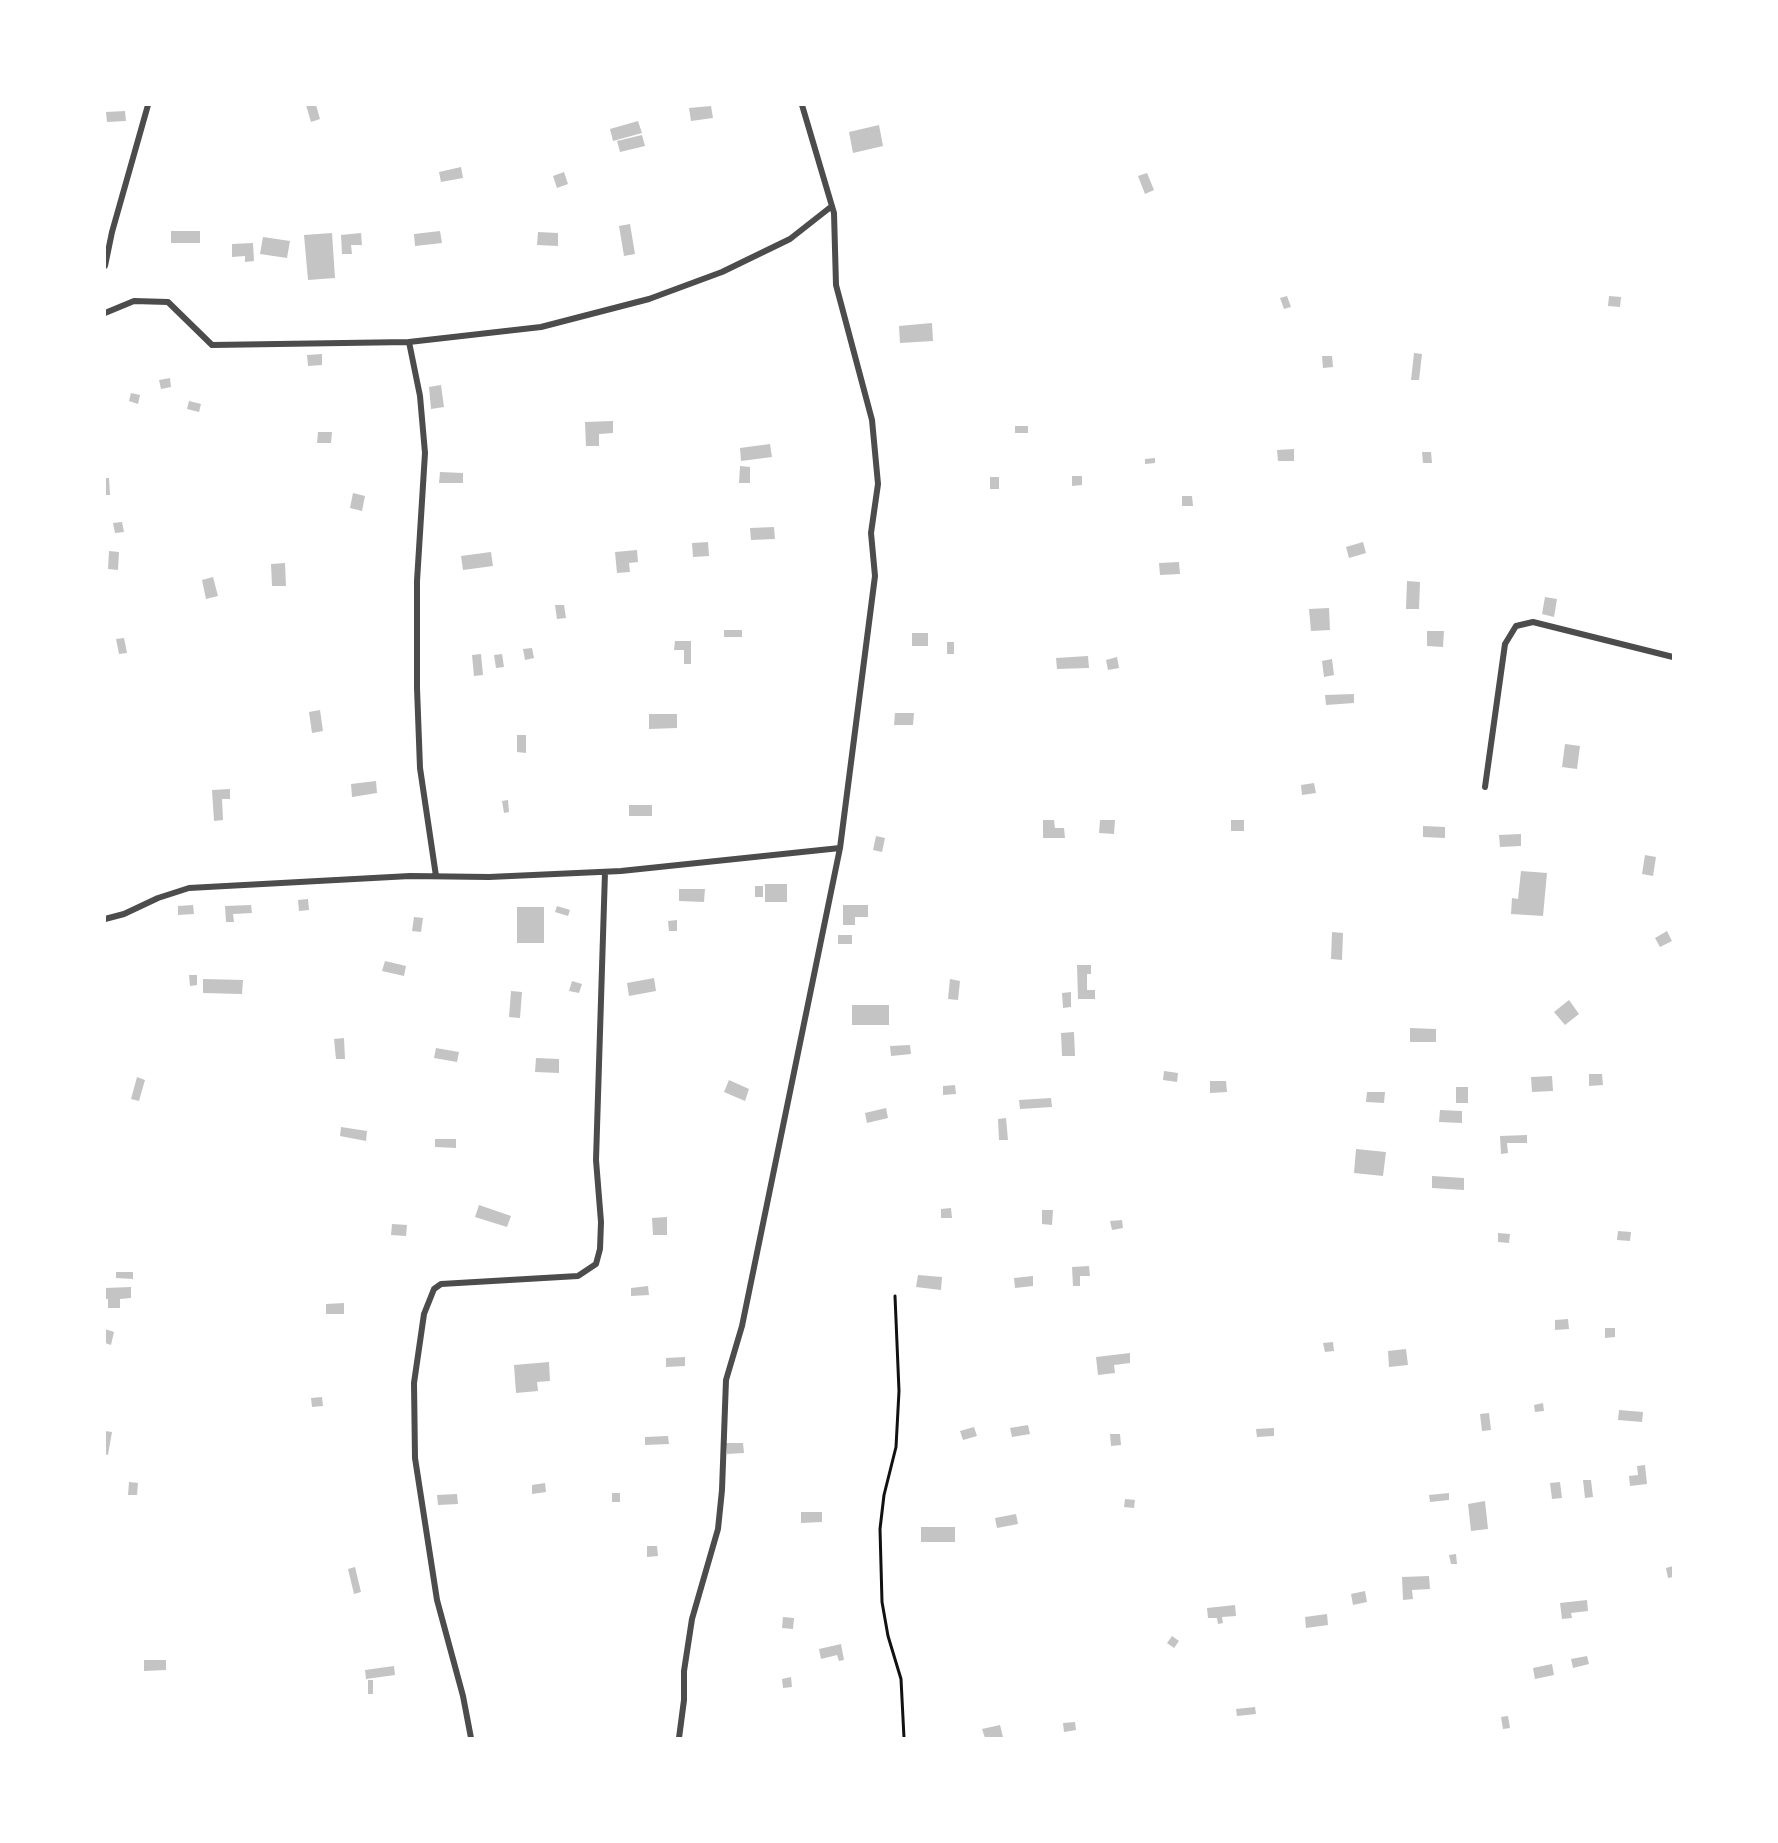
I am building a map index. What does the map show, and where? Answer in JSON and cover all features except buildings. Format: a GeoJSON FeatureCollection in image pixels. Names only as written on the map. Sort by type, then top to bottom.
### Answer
{"type":"FeatureCollection","features":[{"type":"Feature","properties":{"kind":"street"},"geometry":{"type":"LineString","coordinates":[[105,266],[112,232],[148,105]]}},
{"type":"Feature","properties":{"kind":"street"},"geometry":{"type":"LineString","coordinates":[[679,1738],[684,1700],[684,1671],[692,1619],[718,1529],[722,1491],[726,1380],[741,1326],[840,848],[875,576],[871,533],[878,484],[872,420],[837,285],[834,213],[802,105]]}},
{"type":"Feature","properties":{"kind":"street"},"geometry":{"type":"LineString","coordinates":[[105,314],[134,301],[168,302],[212,345],[409,342],[541,327],[649,299],[722,272],[790,239],[832,206]]}},
{"type":"Feature","properties":{"kind":"street"},"geometry":{"type":"LineString","coordinates":[[409,342],[420,396],[425,453],[417,581],[420,768],[436,876]]}},
{"type":"Feature","properties":{"kind":"street"},"geometry":{"type":"LineString","coordinates":[[1485,787],[1505,644],[1516,626],[1533,622],[1673,657]]}},
{"type":"Feature","properties":{"kind":"street"},"geometry":{"type":"LineString","coordinates":[[105,919],[124,914],[158,898],[189,888],[410,876],[489,877],[605,872],[840,848]]}},
{"type":"Feature","properties":{"kind":"street"},"geometry":{"type":"LineString","coordinates":[[471,1738],[463,1696],[436,1600],[415,1458],[414,1383],[424,1314],[434,1289],[441,1284],[578,1276],[596,1264],[600,1249],[601,1222],[596,1160],[605,872]]}},
{"type":"Feature","properties":{"kind":"path"},"geometry":{"type":"LineString","coordinates":[[895,1296],[898,1391],[896,1447],[884,1496],[880,1529],[882,1602],[888,1636],[901,1678],[904,1738]]}}]}
